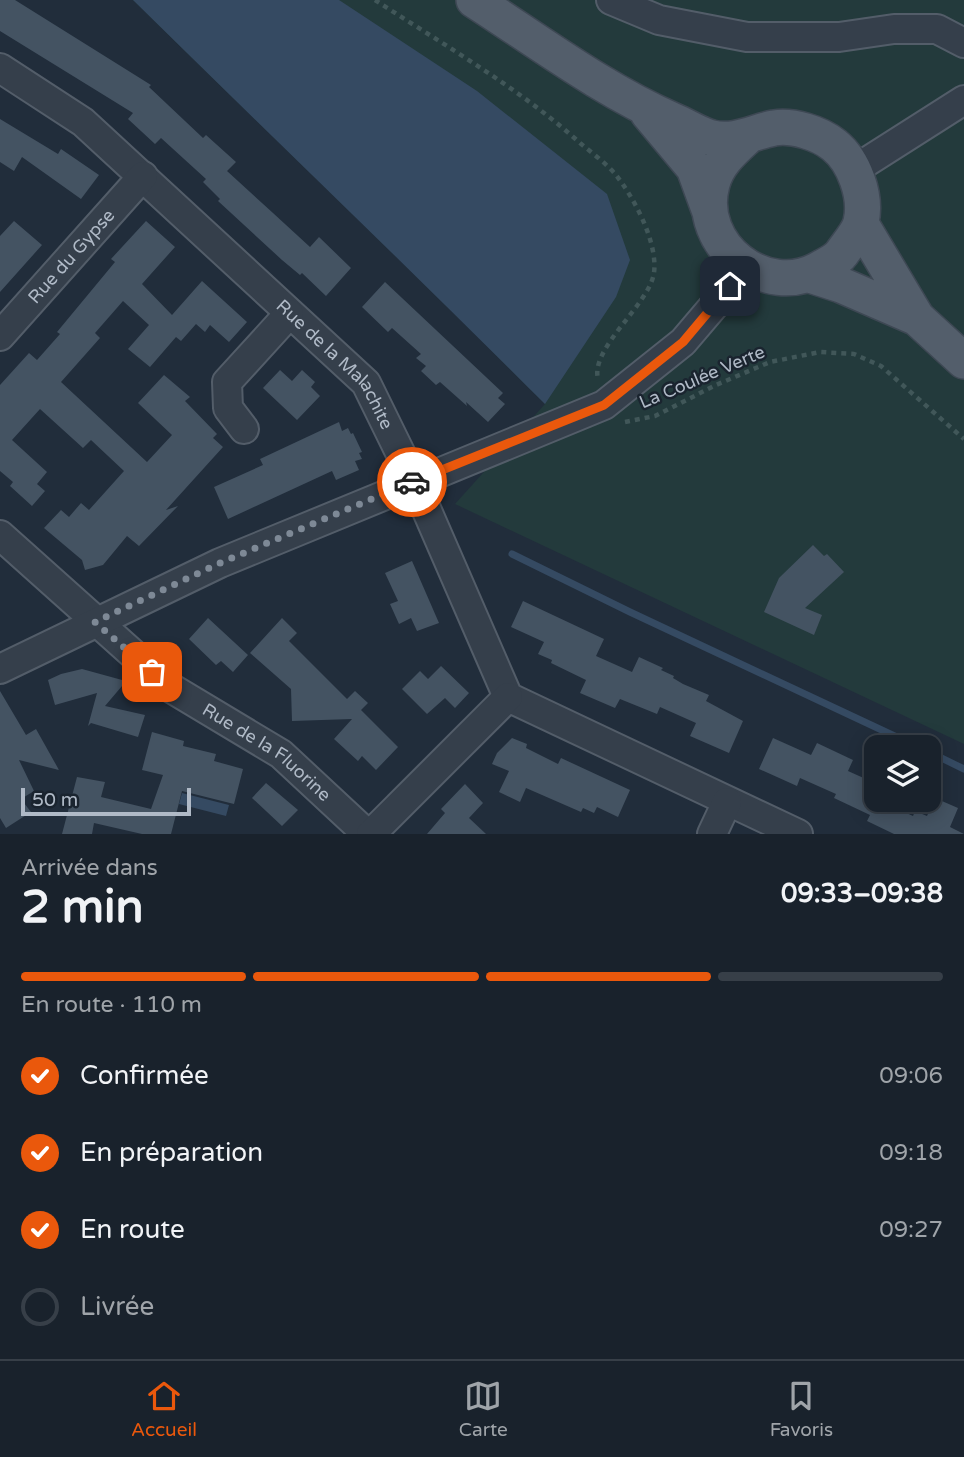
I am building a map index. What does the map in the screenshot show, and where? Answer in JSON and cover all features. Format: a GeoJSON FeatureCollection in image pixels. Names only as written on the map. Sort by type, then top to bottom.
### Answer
{"type":"FeatureCollection","features":[{"type":"Feature","properties":{"kind":"main road"},"geometry":{"type":"LineString","coordinates":[[474,0],[643,107],[713,138],[746,138],[776,128],[807,130],[835,145],[854,170],[862,200],[862,224],[917,318],[964,361]]}},
{"type":"Feature","properties":{"kind":"main road"},"geometry":{"type":"LineString","coordinates":[[643,107],[694,168],[722,245],[746,268],[777,278],[810,275],[841,285],[917,318]]}},
{"type":"Feature","properties":{"kind":"main road"},"geometry":{"type":"LineString","coordinates":[[710,214],[712,184],[724,158],[746,138]]}},
{"type":"Feature","properties":{"kind":"main road"},"geometry":{"type":"LineString","coordinates":[[810,275],[838,258],[862,224]]}},
{"type":"Feature","properties":{"kind":"street"},"geometry":{"type":"LineString","coordinates":[[611,0],[659,20],[747,37],[839,37],[894,29],[937,29],[964,43]]}},
{"type":"Feature","properties":{"kind":"street","name":"Rue de la Malachite"},"geometry":{"type":"LineString","coordinates":[[0,68],[83,122],[366,383],[414,481],[508,697]]}},
{"type":"Feature","properties":{"kind":"street"},"geometry":{"type":"LineString","coordinates":[[854,170],[964,100]]}},
{"type":"Feature","properties":{"kind":"street","name":"Rue du Gypse"},"geometry":{"type":"LineString","coordinates":[[0,336],[143,176]]}},
{"type":"Feature","properties":{"kind":"street"},"geometry":{"type":"LineString","coordinates":[[0,669],[220,563],[604,405],[683,342],[746,268]]}},
{"type":"Feature","properties":{"kind":"street"},"geometry":{"type":"LineString","coordinates":[[244,429],[228,408],[227,382],[289,314]]}},
{"type":"Feature","properties":{"kind":"street"},"geometry":{"type":"LineString","coordinates":[[0,535],[95,622]]}},
{"type":"Feature","properties":{"kind":"street","name":"Rue de la Fluorine"},"geometry":{"type":"LineString","coordinates":[[95,622],[171,688],[281,754],[369,834]]}},
{"type":"Feature","properties":{"kind":"street"},"geometry":{"type":"LineString","coordinates":[[369,834],[508,697],[798,834]]}},
{"type":"Feature","properties":{"kind":"street"},"geometry":{"type":"LineString","coordinates":[[712,834],[727,802]]}},
{"type":"Feature","properties":{"kind":"path"},"geometry":{"type":"LineString","coordinates":[[375,0],[504,84],[563,127],[615,174],[639,209],[650,241],[654,273],[637,305],[604,350],[596,373],[604,405]]}},
{"type":"Feature","properties":{"kind":"path","name":"La Coulée Verte"},"geometry":{"type":"LineString","coordinates":[[604,405],[622,422],[655,416],[716,384],[770,362],[820,352],[854,354],[881,366],[964,439]]}},
{"type":"Feature","properties":{"kind":"green space"},"geometry":{"type":"Polygon","coordinates":[[[133,0],[964,0],[964,744],[455,504],[545,404],[133,0]]]}},
{"type":"Feature","properties":{"kind":"water"},"geometry":{"type":"Polygon","coordinates":[[[133,0],[339,0],[477,91],[607,194],[630,260],[616,297],[545,404],[443,302],[133,0]]]}},
{"type":"Feature","properties":{"kind":"water"},"geometry":{"type":"Polygon","coordinates":[[[182,793],[229,805],[226,816],[179,804],[182,793]]]}},
{"type":"Feature","properties":{"kind":"building"},"geometry":{"type":"Polygon","coordinates":[[[0,0],[15,0],[151,85],[149,87],[203,138],[206,135],[236,162],[227,171],[310,247],[319,237],[351,268],[326,296],[218,201],[220,199],[203,182],[206,179],[161,138],[155,144],[128,119],[133,113],[0,31],[0,0]]]}},
{"type":"Feature","properties":{"kind":"building"},"geometry":{"type":"Polygon","coordinates":[[[0,119],[58,154],[61,149],[99,175],[81,199],[22,157],[14,171],[0,162],[0,119]]]}},
{"type":"Feature","properties":{"kind":"building"},"geometry":{"type":"Polygon","coordinates":[[[14,221],[42,245],[0,292],[0,236],[14,221]]]}},
{"type":"Feature","properties":{"kind":"building"},"geometry":{"type":"Polygon","coordinates":[[[146,221],[175,247],[142,284],[172,315],[202,281],[247,322],[229,342],[210,325],[205,332],[196,324],[181,341],[176,337],[150,367],[128,349],[149,325],[123,301],[95,333],[100,338],[61,382],[147,462],[172,435],[138,403],[164,375],[190,397],[185,401],[217,434],[213,438],[223,447],[166,510],[178,506],[139,546],[127,536],[103,565],[85,570],[82,560],[44,528],[61,510],[69,517],[81,503],[89,510],[124,471],[91,440],[83,448],[40,409],[12,440],[47,472],[37,484],[45,491],[32,506],[10,486],[13,482],[0,471],[0,385],[29,353],[37,360],[115,262],[111,259],[146,221]]]}},
{"type":"Feature","properties":{"kind":"building"},"geometry":{"type":"Polygon","coordinates":[[[385,282],[503,393],[498,398],[505,404],[488,422],[440,382],[436,385],[421,371],[426,366],[416,358],[421,354],[392,328],[388,332],[362,307],[385,282]]]}},
{"type":"Feature","properties":{"kind":"building"},"geometry":{"type":"Polygon","coordinates":[[[280,370],[292,381],[302,370],[315,382],[311,387],[320,396],[297,420],[263,388],[280,370]]]}},
{"type":"Feature","properties":{"kind":"building"},"geometry":{"type":"Polygon","coordinates":[[[339,422],[342,431],[348,428],[351,434],[353,433],[362,452],[359,453],[362,459],[355,461],[359,470],[336,480],[332,471],[228,519],[214,487],[263,465],[260,459],[339,422]]]}},
{"type":"Feature","properties":{"kind":"building"},"geometry":{"type":"Polygon","coordinates":[[[813,545],[824,556],[827,554],[844,572],[805,608],[822,615],[814,635],[764,612],[779,578],[813,545]]]}},
{"type":"Feature","properties":{"kind":"building"},"geometry":{"type":"Polygon","coordinates":[[[412,561],[439,623],[417,631],[411,618],[399,624],[390,604],[398,601],[385,573],[412,561]]]}},
{"type":"Feature","properties":{"kind":"building"},"geometry":{"type":"Polygon","coordinates":[[[523,601],[604,639],[596,656],[632,672],[639,657],[663,668],[661,670],[683,684],[709,695],[706,701],[743,721],[729,753],[690,736],[696,723],[660,707],[657,714],[620,699],[615,708],[580,693],[586,680],[538,654],[544,642],[511,627],[523,601]]]}},
{"type":"Feature","properties":{"kind":"building"},"geometry":{"type":"Polygon","coordinates":[[[208,618],[248,655],[233,672],[221,661],[216,665],[189,639],[208,618]]]}},
{"type":"Feature","properties":{"kind":"building"},"geometry":{"type":"Polygon","coordinates":[[[282,618],[297,633],[289,641],[347,699],[355,691],[368,703],[361,710],[398,747],[376,770],[362,756],[358,761],[334,739],[352,719],[292,721],[291,689],[250,653],[282,618]]]}},
{"type":"Feature","properties":{"kind":"building"},"geometry":{"type":"Polygon","coordinates":[[[441,666],[469,693],[455,708],[445,698],[427,714],[402,689],[420,671],[428,679],[441,666]]]}},
{"type":"Feature","properties":{"kind":"building"},"geometry":{"type":"Polygon","coordinates":[[[82,669],[133,683],[122,686],[105,706],[145,715],[138,737],[91,723],[88,726],[97,693],[55,705],[48,680],[82,669]]]}},
{"type":"Feature","properties":{"kind":"building"},"geometry":{"type":"Polygon","coordinates":[[[0,691],[26,735],[36,729],[59,770],[19,760],[34,791],[21,799],[31,812],[6,828],[0,818],[0,691]]]}},
{"type":"Feature","properties":{"kind":"building"},"geometry":{"type":"Polygon","coordinates":[[[152,732],[184,741],[183,746],[216,754],[214,761],[243,769],[234,804],[182,791],[171,834],[142,834],[94,823],[92,834],[62,834],[77,777],[105,782],[101,797],[151,809],[163,775],[142,770],[152,732]]]}},
{"type":"Feature","properties":{"kind":"building"},"geometry":{"type":"Polygon","coordinates":[[[512,738],[527,744],[526,748],[558,764],[561,758],[630,790],[618,817],[597,807],[594,813],[583,808],[581,812],[526,788],[520,802],[499,792],[509,771],[492,764],[497,753],[512,738]]]}},
{"type":"Feature","properties":{"kind":"building"},"geometry":{"type":"Polygon","coordinates":[[[773,738],[811,755],[817,743],[853,760],[848,771],[864,778],[864,812],[904,812],[913,816],[917,812],[927,816],[929,812],[941,812],[941,801],[958,808],[950,827],[964,834],[894,834],[867,821],[870,815],[834,798],[836,794],[800,778],[797,786],[759,769],[773,738]]]}},
{"type":"Feature","properties":{"kind":"building"},"geometry":{"type":"Polygon","coordinates":[[[266,783],[298,810],[282,826],[252,798],[266,783]]]}},
{"type":"Feature","properties":{"kind":"building"},"geometry":{"type":"Polygon","coordinates":[[[465,784],[483,803],[469,818],[486,834],[427,834],[445,813],[441,809],[465,784]]]}},
{"type":"Feature","properties":{"kind":"waterway"},"geometry":{"type":"LineString","coordinates":[[512,554],[892,735]]}},
{"type":"Feature","properties":{"kind":"waterway"},"geometry":{"type":"LineString","coordinates":[[941,758],[964,769]]}},
{"type":"Feature","properties":{"kind":"way so far"},"geometry":{"type":"LineString","coordinates":[[152,672],[95,622],[220,563],[412,482]]}},
{"type":"Feature","properties":{"kind":"route"},"geometry":{"type":"LineString","coordinates":[[412,482],[604,405],[683,342],[730,286]]}}]}
